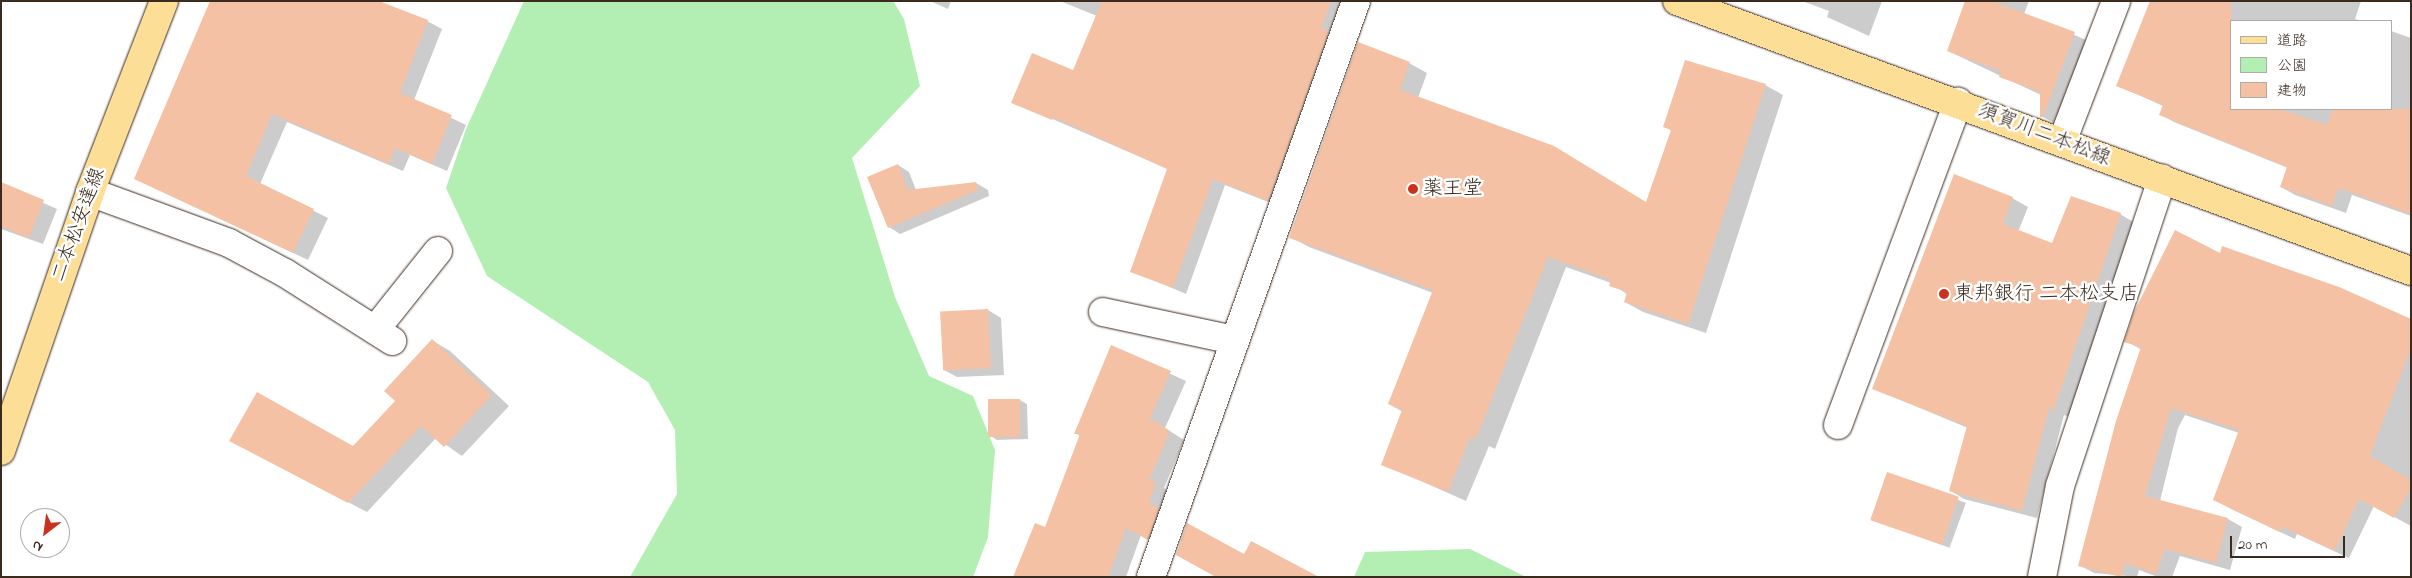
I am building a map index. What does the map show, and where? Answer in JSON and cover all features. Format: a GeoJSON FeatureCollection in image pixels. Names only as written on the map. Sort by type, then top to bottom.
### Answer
{"type":"FeatureCollection","features":[{"type":"Feature","properties":{"kind":"main road","name":"二本松安達線"},"geometry":{"type":"LineString","coordinates":[[1,451],[90,192],[164,1]]}},
{"type":"Feature","properties":{"kind":"main road","name":"須賀川二本松線"},"geometry":{"type":"LineString","coordinates":[[1677,1],[1958,102],[2411,271]]}},
{"type":"Feature","properties":{"kind":"street"},"geometry":{"type":"LineString","coordinates":[[1151,577],[1356,1]]}},
{"type":"Feature","properties":{"kind":"street"},"geometry":{"type":"LineString","coordinates":[[2062,142],[2116,1]]}},
{"type":"Feature","properties":{"kind":"street"},"geometry":{"type":"LineString","coordinates":[[1838,425],[1958,102]]}},
{"type":"Feature","properties":{"kind":"street"},"geometry":{"type":"LineString","coordinates":[[2042,577],[2060,486],[2162,179]]}},
{"type":"Feature","properties":{"kind":"street"},"geometry":{"type":"LineString","coordinates":[[90,192],[229,243],[285,272],[383,335],[438,251]]}},
{"type":"Feature","properties":{"kind":"street"},"geometry":{"type":"LineString","coordinates":[[1103,312],[1234,340]]}},
{"type":"Feature","properties":{"kind":"green space"},"geometry":{"type":"Polygon","coordinates":[[[524,1],[893,1],[904,19],[920,86],[852,158],[895,297],[929,376],[973,396],[995,450],[988,537],[973,577],[630,577],[677,494],[675,430],[648,382],[487,276],[446,188],[466,129],[524,1]]]}},
{"type":"Feature","properties":{"kind":"green space"},"geometry":{"type":"Polygon","coordinates":[[[1470,549],[1526,577],[1354,577],[1365,552],[1470,549]]]}},
{"type":"Feature","properties":{"kind":"building"},"geometry":{"type":"Polygon","coordinates":[[[210,1],[379,1],[428,20],[400,93],[452,115],[432,164],[395,148],[389,164],[272,114],[246,176],[314,209],[293,253],[134,179],[210,1]]]}},
{"type":"Feature","properties":{"kind":"building"},"geometry":{"type":"Polygon","coordinates":[[[1102,1],[1331,1],[1321,29],[1329,31],[1268,201],[1213,179],[1173,288],[1130,272],[1167,169],[1053,117],[1052,120],[1011,103],[1032,53],[1073,70],[1102,1]]]}},
{"type":"Feature","properties":{"kind":"building"},"geometry":{"type":"Polygon","coordinates":[[[1965,1],[1992,1],[2075,32],[2043,117],[2040,117],[2040,92],[1999,77],[2001,71],[1947,51],[1965,1]]]}},
{"type":"Feature","properties":{"kind":"building"},"geometry":{"type":"Polygon","coordinates":[[[2150,1],[2231,1],[2230,110],[2282,110],[2327,125],[2333,110],[2411,109],[2411,214],[2339,188],[2332,206],[2280,187],[2287,167],[2159,115],[2163,105],[2116,86],[2150,1]]]}},
{"type":"Feature","properties":{"kind":"building"},"geometry":{"type":"Polygon","coordinates":[[[1358,42],[1410,62],[1400,90],[1554,146],[1646,202],[1671,130],[1663,127],[1685,60],[1766,84],[1688,324],[1624,302],[1627,292],[1609,286],[1611,280],[1548,257],[1476,439],[1470,437],[1448,492],[1381,465],[1402,410],[1388,404],[1433,290],[1289,238],[1358,42]]]}},
{"type":"Feature","properties":{"kind":"building"},"geometry":{"type":"Polygon","coordinates":[[[898,164],[908,190],[976,182],[978,190],[888,228],[867,177],[898,164]]]}},
{"type":"Feature","properties":{"kind":"building"},"geometry":{"type":"Polygon","coordinates":[[[1954,174],[2013,197],[2003,224],[2052,243],[2071,196],[2121,213],[2054,409],[2049,408],[2022,511],[1949,491],[1967,426],[1872,389],[1954,174]]]}},
{"type":"Feature","properties":{"kind":"building"},"geometry":{"type":"Polygon","coordinates":[[[1,182],[44,200],[29,238],[1,226],[1,182]]]}},
{"type":"Feature","properties":{"kind":"building"},"geometry":{"type":"Polygon","coordinates":[[[2175,230],[2220,253],[2222,246],[2339,287],[2411,319],[2411,348],[2370,456],[2411,480],[2411,488],[2394,518],[2359,499],[2335,551],[2283,527],[2280,532],[2213,500],[2239,430],[2171,408],[2145,496],[2228,518],[2216,563],[2165,549],[2156,574],[2125,563],[2121,577],[2078,566],[2116,421],[2141,347],[2124,342],[2134,312],[2175,230]]]}},
{"type":"Feature","properties":{"kind":"building"},"geometry":{"type":"Polygon","coordinates":[[[988,309],[991,368],[943,370],[940,312],[988,309]]]}},
{"type":"Feature","properties":{"kind":"building"},"geometry":{"type":"Polygon","coordinates":[[[432,339],[492,395],[444,447],[421,426],[348,503],[229,441],[257,392],[353,446],[395,401],[384,391],[432,339]]]}},
{"type":"Feature","properties":{"kind":"building"},"geometry":{"type":"Polygon","coordinates":[[[1111,345],[1171,371],[1150,418],[1170,431],[1149,480],[1156,482],[1149,503],[1159,508],[1148,540],[1126,528],[1108,577],[1013,577],[1035,523],[1045,527],[1080,434],[1074,434],[1111,345]]]}},
{"type":"Feature","properties":{"kind":"building"},"geometry":{"type":"Polygon","coordinates":[[[988,399],[1020,399],[1020,437],[988,437],[988,399]]]}},
{"type":"Feature","properties":{"kind":"building"},"geometry":{"type":"Polygon","coordinates":[[[1887,472],[1959,497],[1942,545],[1870,520],[1887,472]]]}},
{"type":"Feature","properties":{"kind":"building"},"geometry":{"type":"Polygon","coordinates":[[[1187,523],[1244,554],[1251,541],[1319,577],[1216,577],[1176,555],[1187,523]]]}},
{"type":"Feature","properties":{"kind":"place","name":"薬王堂"},"geometry":{"type":"Point","coordinates":[1413,189]}},
{"type":"Feature","properties":{"kind":"place","name":"東邦銀行 二本松支店"},"geometry":{"type":"Point","coordinates":[1944,294]}}]}
